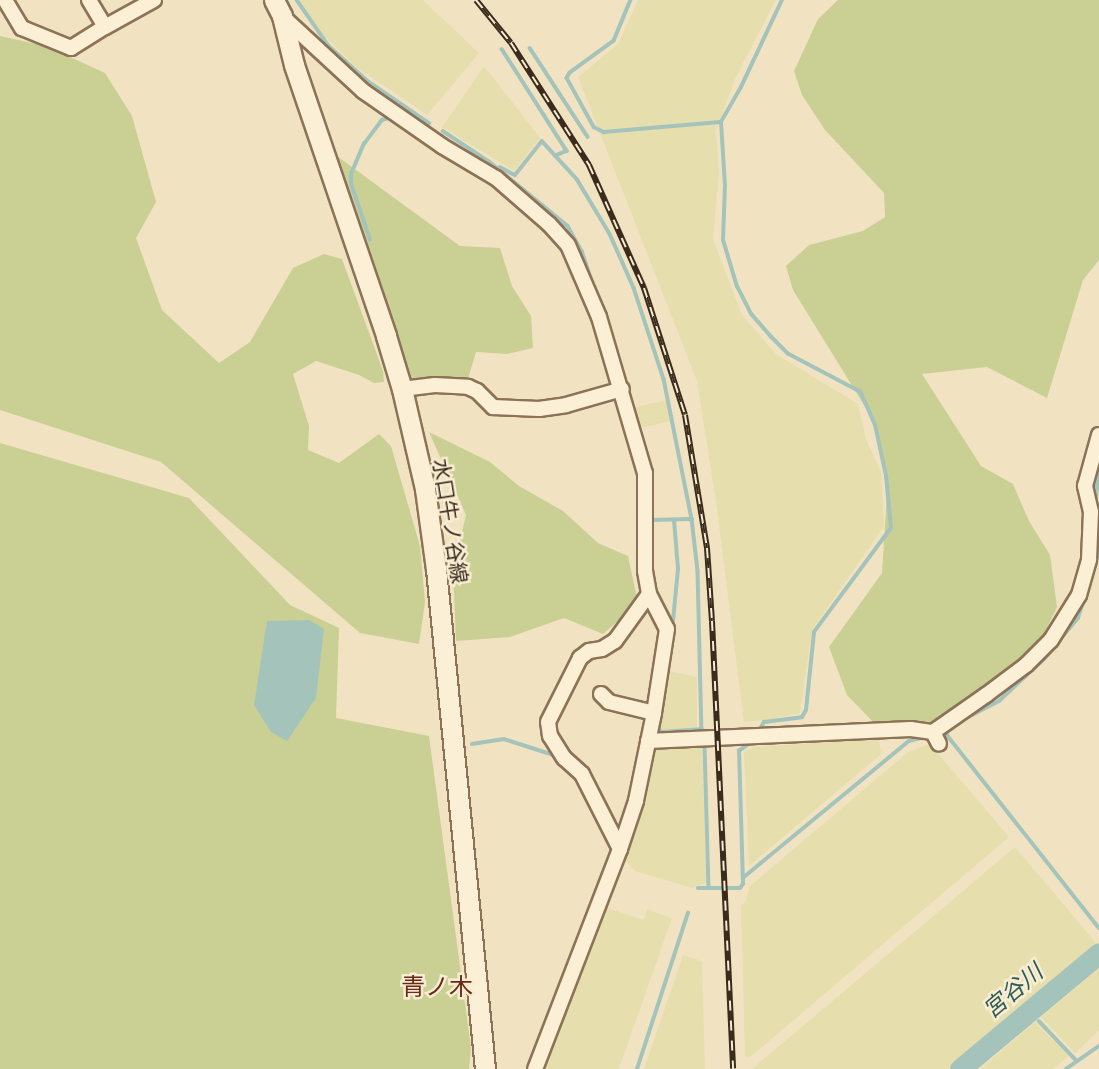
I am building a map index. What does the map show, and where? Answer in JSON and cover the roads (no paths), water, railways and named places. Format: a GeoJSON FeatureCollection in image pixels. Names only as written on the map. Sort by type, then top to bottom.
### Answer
{"type":"FeatureCollection","features":[{"type":"Feature","properties":{"kind":"main road","name":"水口牛ノ谷線"},"geometry":{"type":"LineString","coordinates":[[278,8],[294,65],[402,389],[425,489],[436,569],[485,1069]]}},
{"type":"Feature","properties":{"kind":"street"},"geometry":{"type":"LineString","coordinates":[[5,0],[22,28],[71,48],[154,0]]}},
{"type":"Feature","properties":{"kind":"street"},"geometry":{"type":"LineString","coordinates":[[89,0],[105,27]]}},
{"type":"Feature","properties":{"kind":"street"},"geometry":{"type":"LineString","coordinates":[[278,8],[363,90],[442,146],[496,178],[549,224],[576,258],[622,388],[645,473],[645,570],[649,594],[667,629],[654,713],[636,801],[620,849],[535,1069]]}},
{"type":"Feature","properties":{"kind":"street"},"geometry":{"type":"LineString","coordinates":[[402,389],[435,385],[468,387],[477,391],[493,407],[539,409],[566,405],[622,388]]}},
{"type":"Feature","properties":{"kind":"street"},"geometry":{"type":"LineString","coordinates":[[648,741],[911,729],[936,738],[1026,666],[1051,640],[1079,595],[1089,559],[1091,512],[1085,486],[1099,435]]}},
{"type":"Feature","properties":{"kind":"street"},"geometry":{"type":"LineString","coordinates":[[620,849],[582,774],[564,758],[550,736],[548,722],[580,658],[589,651],[602,649],[615,641],[649,594]]}},
{"type":"Feature","properties":{"kind":"street"},"geometry":{"type":"LineString","coordinates":[[601,694],[609,702],[654,713]]}},
{"type":"Feature","properties":{"kind":"water"},"geometry":{"type":"Polygon","coordinates":[[[309,620],[324,629],[316,698],[287,741],[271,732],[254,705],[267,621],[309,620]]]}},
{"type":"Feature","properties":{"kind":"waterway"},"geometry":{"type":"LineString","coordinates":[[297,0],[329,46],[369,82],[429,123]]}},
{"type":"Feature","properties":{"kind":"waterway"},"geometry":{"type":"LineString","coordinates":[[631,0],[614,41],[567,78],[594,127],[604,132],[720,122]]}},
{"type":"Feature","properties":{"kind":"waterway"},"geometry":{"type":"LineString","coordinates":[[759,731],[764,722],[802,717],[806,710],[814,632],[891,528],[886,476],[875,425],[860,392],[788,354],[771,337],[751,314],[737,287],[723,240],[725,186],[721,122],[741,87],[782,0]]}},
{"type":"Feature","properties":{"kind":"waterway"},"geometry":{"type":"LineString","coordinates":[[530,48],[588,137]]}},
{"type":"Feature","properties":{"kind":"waterway"},"geometry":{"type":"LineString","coordinates":[[502,49],[567,151],[556,156]]}},
{"type":"Feature","properties":{"kind":"waterway"},"geometry":{"type":"LineString","coordinates":[[370,240],[351,184],[351,174],[364,144],[382,120],[389,118],[397,123]]}},
{"type":"Feature","properties":{"kind":"waterway"},"geometry":{"type":"LineString","coordinates":[[443,131],[490,162],[568,226],[582,251],[598,299]]}},
{"type":"Feature","properties":{"kind":"waterway"},"geometry":{"type":"LineString","coordinates":[[500,167],[515,175],[542,141],[577,179],[610,234],[634,288],[664,379],[692,519]]}},
{"type":"Feature","properties":{"kind":"waterway"},"geometry":{"type":"LineString","coordinates":[[949,727],[999,701],[1044,659],[1078,618],[1098,554],[1096,497],[1099,464]]}},
{"type":"Feature","properties":{"kind":"waterway"},"geometry":{"type":"LineString","coordinates":[[650,520],[692,519],[698,571],[702,730]]}},
{"type":"Feature","properties":{"kind":"waterway"},"geometry":{"type":"LineString","coordinates":[[673,621],[678,569],[674,520]]}},
{"type":"Feature","properties":{"kind":"waterway"},"geometry":{"type":"LineString","coordinates":[[656,726],[662,732],[702,729]]}},
{"type":"Feature","properties":{"kind":"waterway"},"geometry":{"type":"LineString","coordinates":[[946,729],[948,736],[1099,928]]}},
{"type":"Feature","properties":{"kind":"waterway"},"geometry":{"type":"LineString","coordinates":[[744,877],[909,741],[924,737]]}},
{"type":"Feature","properties":{"kind":"waterway"},"geometry":{"type":"LineString","coordinates":[[472,744],[504,739],[557,756]]}},
{"type":"Feature","properties":{"kind":"waterway"},"geometry":{"type":"LineString","coordinates":[[698,888],[740,888],[743,884],[739,751],[753,741]]}},
{"type":"Feature","properties":{"kind":"waterway"},"geometry":{"type":"LineString","coordinates":[[705,746],[709,888]]}},
{"type":"Feature","properties":{"kind":"waterway"},"geometry":{"type":"LineString","coordinates":[[637,1069],[688,913]]}},
{"type":"Feature","properties":{"kind":"waterway","name":"宮谷川"},"geometry":{"type":"LineString","coordinates":[[960,1069],[1099,953]]}},
{"type":"Feature","properties":{"kind":"waterway"},"geometry":{"type":"LineString","coordinates":[[1039,1021],[1077,1061]]}},
{"type":"Feature","properties":{"kind":"waterway"},"geometry":{"type":"LineString","coordinates":[[1066,1069],[1099,1046]]}},
{"type":"Feature","properties":{"kind":"railway"},"geometry":{"type":"LineString","coordinates":[[476,0],[511,43],[589,165],[644,288],[685,415],[707,548],[733,1069]]}},
{"type":"Feature","properties":{"kind":"district","name":"青ノ木"},"geometry":{"type":"Point","coordinates":[437,987]}}]}
